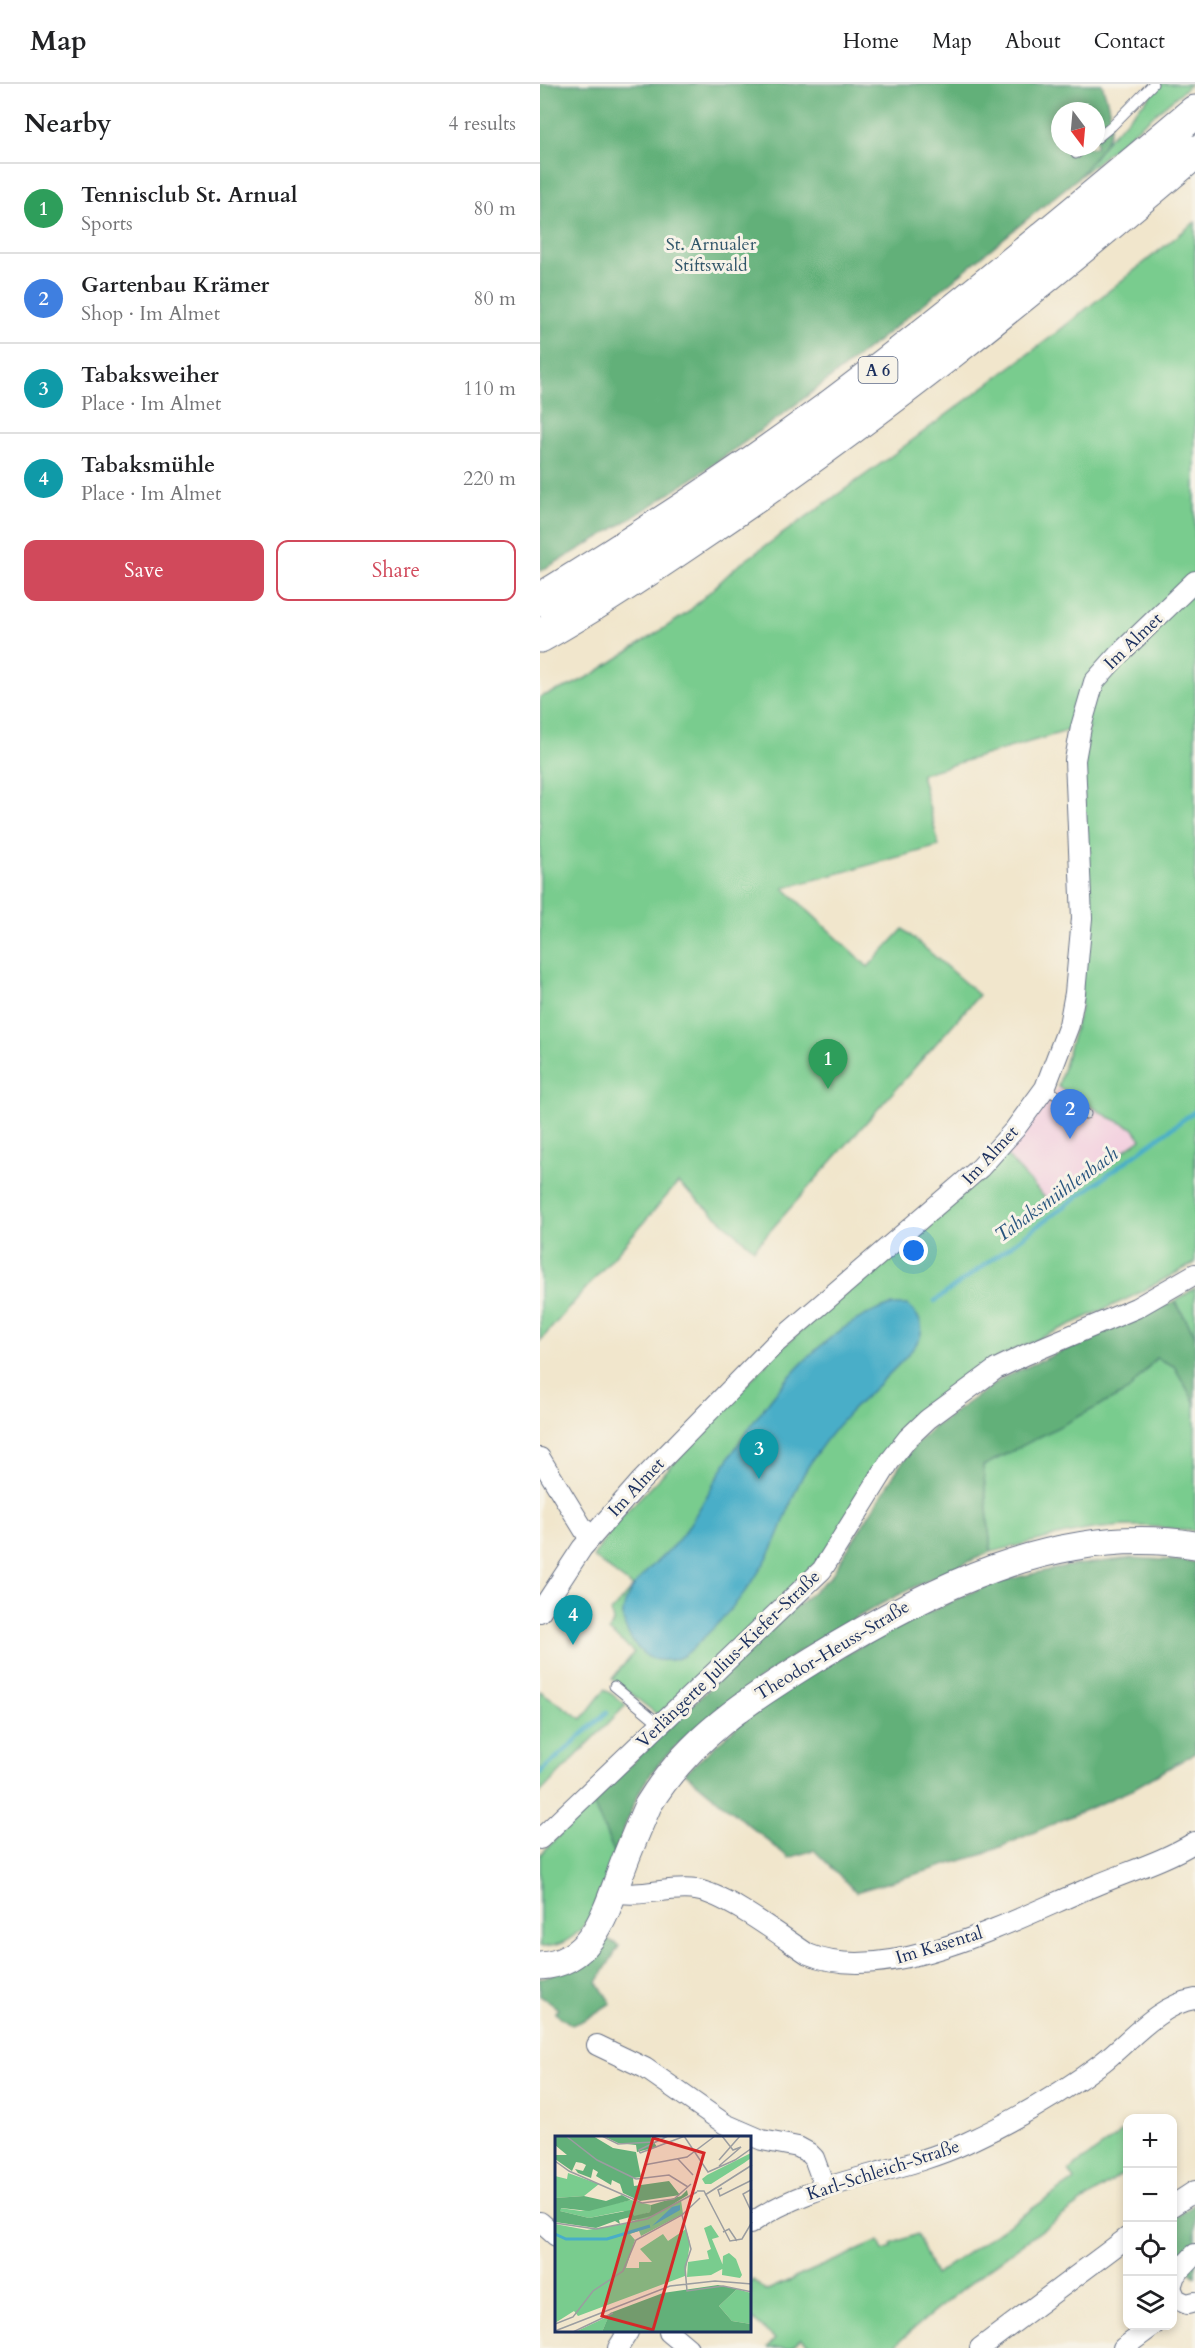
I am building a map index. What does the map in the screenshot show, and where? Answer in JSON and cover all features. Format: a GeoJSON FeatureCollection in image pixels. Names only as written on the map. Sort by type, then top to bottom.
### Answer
{"type":"FeatureCollection","features":[{"type":"Feature","properties":{"kind":"highway","name":"A 6"},"geometry":{"type":"LineString","coordinates":[[540,600],[622,550],[826,410],[961,305],[1195,112]]}},
{"type":"Feature","properties":{"kind":"highway","name":"A 6"},"geometry":{"type":"LineString","coordinates":[[540,636],[633,579],[770,488],[846,433],[1001,313],[1195,152]]}},
{"type":"Feature","properties":{"kind":"street","name":"Im Almet"},"geometry":{"type":"LineString","coordinates":[[540,1612],[589,1538],[640,1482],[775,1344],[980,1168],[1004,1143],[1045,1088],[1069,1025],[1075,993],[1082,918],[1075,760],[1094,682],[1118,655],[1195,581]]}},
{"type":"Feature","properties":{"kind":"street","name":"Verlängerte Julius-Kiefer-Straße"},"geometry":{"type":"LineString","coordinates":[[540,1839],[822,1570],[890,1461],[908,1438],[928,1419],[996,1369],[1025,1354],[1136,1308],[1195,1275]]}},
{"type":"Feature","properties":{"kind":"street"},"geometry":{"type":"LineString","coordinates":[[540,1458],[589,1538]]}},
{"type":"Feature","properties":{"kind":"street","name":"Theodor-Heuss-Straße"},"geometry":{"type":"LineString","coordinates":[[540,1966],[571,1958],[581,1951],[593,1936],[600,1926],[648,1805],[671,1769],[688,1751],[746,1701],[870,1625],[960,1581],[1063,1549],[1134,1540],[1172,1541],[1195,1545]]}},
{"type":"Feature","properties":{"kind":"street","name":"Im Kasental"},"geometry":{"type":"LineString","coordinates":[[614,1892],[631,1896],[681,1889],[698,1890],[722,1898],[808,1954],[821,1960],[859,1963],[886,1961],[925,1953],[972,1937],[1195,1842]]}},
{"type":"Feature","properties":{"kind":"street"},"geometry":{"type":"LineString","coordinates":[[540,1955],[562,1952],[593,1936]]}},
{"type":"Feature","properties":{"kind":"street","name":"Karl-Schleich-Straße"},"geometry":{"type":"LineString","coordinates":[[752,2223],[793,2199],[965,2144],[1067,2087],[1103,2062],[1165,2011],[1182,2002],[1195,1999]]}},
{"type":"Feature","properties":{"kind":"street"},"geometry":{"type":"LineString","coordinates":[[597,2046],[645,2068],[725,2124],[750,2136]]}},
{"type":"Feature","properties":{"kind":"street"},"geometry":{"type":"LineString","coordinates":[[752,2137],[798,2147],[808,2153],[814,2158],[825,2188]]}},
{"type":"Feature","properties":{"kind":"street"},"geometry":{"type":"LineString","coordinates":[[1177,2203],[1195,2191]]}},
{"type":"Feature","properties":{"kind":"street"},"geometry":{"type":"LineString","coordinates":[[540,2222],[555,2234]]}},
{"type":"Feature","properties":{"kind":"street"},"geometry":{"type":"LineString","coordinates":[[980,2348],[1123,2241]]}},
{"type":"Feature","properties":{"kind":"street"},"geometry":{"type":"LineString","coordinates":[[1174,2276],[1195,2254]]}},
{"type":"Feature","properties":{"kind":"street"},"geometry":{"type":"LineString","coordinates":[[1177,2297],[1187,2304],[1195,2302]]}},
{"type":"Feature","properties":{"kind":"street"},"geometry":{"type":"LineString","coordinates":[[1123,2348],[1146,2330]]}},
{"type":"Feature","properties":{"kind":"street"},"geometry":{"type":"LineString","coordinates":[[618,2348],[627,2333]]}},
{"type":"Feature","properties":{"kind":"street"},"geometry":{"type":"LineString","coordinates":[[671,2333],[688,2348]]}},
{"type":"Feature","properties":{"kind":"lane"},"geometry":{"type":"LineString","coordinates":[[1105,132],[1153,84]]}},
{"type":"Feature","properties":{"kind":"lane"},"geometry":{"type":"LineString","coordinates":[[1045,1088],[1086,1114]]}},
{"type":"Feature","properties":{"kind":"lane"},"geometry":{"type":"LineString","coordinates":[[614,1686],[660,1724]]}},
{"type":"Feature","properties":{"kind":"shaded area"},"geometry":{"type":"Polygon","coordinates":[[[1058,1087],[1109,1117],[1133,1128],[1141,1139],[1049,1203],[1005,1154],[1047,1099],[1051,1100],[1058,1087]]]}},
{"type":"Feature","properties":{"kind":"green space","name":"St. Arnualer Stiftswald"},"geometry":{"type":"Polygon","coordinates":[[[540,84],[1102,84],[1111,126],[1105,142],[1105,102],[1051,102],[1051,156],[1096,156],[1079,177],[884,336],[752,437],[613,530],[540,571],[540,84]]]}},
{"type":"Feature","properties":{"kind":"green space"},"geometry":{"type":"Polygon","coordinates":[[[1162,84],[1191,84],[1105,155],[1105,143],[1162,84]]]}},
{"type":"Feature","properties":{"kind":"green space"},"geometry":{"type":"Polygon","coordinates":[[[1095,156],[1104,156],[1079,177],[1095,156]]]}},
{"type":"Feature","properties":{"kind":"green space"},"geometry":{"type":"Polygon","coordinates":[[[1195,222],[1195,1263],[1131,1297],[997,1358],[948,1394],[815,1564],[658,1715],[612,1679],[634,1652],[609,1631],[613,1622],[611,1612],[633,1587],[593,1557],[618,1520],[777,1352],[1005,1154],[1049,1202],[1141,1139],[1133,1128],[1109,1117],[1058,1087],[1081,1007],[1082,761],[1089,727],[1070,730],[921,774],[939,846],[784,888],[868,967],[903,929],[979,995],[754,1249],[678,1183],[540,1341],[540,697],[592,675],[686,614],[736,567],[879,465],[1051,337],[1195,222]]]}},
{"type":"Feature","properties":{"kind":"green space"},"geometry":{"type":"Polygon","coordinates":[[[1195,1288],[1195,1335],[1175,1301],[1195,1288]]]}},
{"type":"Feature","properties":{"kind":"green space"},"geometry":{"type":"Polygon","coordinates":[[[1175,1301],[1195,1335],[1195,1403],[1174,1366],[1156,1358],[1128,1391],[983,1466],[991,1552],[879,1605],[806,1648],[737,1696],[683,1740],[656,1767],[634,1803],[615,1854],[592,1801],[784,1617],[831,1576],[915,1445],[935,1426],[1004,1377],[1175,1301]]]}},
{"type":"Feature","properties":{"kind":"green space"},"geometry":{"type":"Polygon","coordinates":[[[1156,1358],[1174,1366],[1195,1403],[1195,1531],[1143,1526],[1112,1527],[1067,1534],[991,1552],[983,1466],[1128,1391],[1156,1358]]]}},
{"type":"Feature","properties":{"kind":"green space"},"geometry":{"type":"Polygon","coordinates":[[[1132,1558],[1195,1562],[1195,1753],[1129,1791],[984,1854],[856,1892],[814,1850],[789,1858],[685,1773],[752,1713],[809,1675],[877,1637],[965,1595],[1001,1581],[1067,1566],[1132,1558]]]}},
{"type":"Feature","properties":{"kind":"green space"},"geometry":{"type":"Polygon","coordinates":[[[605,1689],[626,1705],[540,1793],[540,1691],[582,1719],[605,1689]]]}},
{"type":"Feature","properties":{"kind":"green space"},"geometry":{"type":"Polygon","coordinates":[[[592,1801],[615,1854],[605,1885],[591,1915],[582,1928],[571,1938],[557,1945],[540,1947],[540,1855],[592,1801]]]}},
{"type":"Feature","properties":{"kind":"green space"},"geometry":{"type":"Polygon","coordinates":[[[608,1939],[619,1946],[597,1982],[611,2003],[572,2025],[555,2013],[558,2009],[540,1995],[540,1979],[591,1957],[608,1939]]]}},
{"type":"Feature","properties":{"kind":"green space"},"geometry":{"type":"Polygon","coordinates":[[[1123,2132],[1123,2174],[977,2278],[892,2348],[813,2348],[801,2338],[791,2348],[769,2348],[775,2339],[752,2319],[753,2280],[765,2291],[879,2241],[883,2251],[892,2248],[891,2244],[917,2234],[935,2275],[1074,2180],[1068,2171],[1123,2132]]]}},
{"type":"Feature","properties":{"kind":"green space"},"geometry":{"type":"Polygon","coordinates":[[[1195,2204],[1195,2276],[1177,2262],[1177,2216],[1195,2204]]]}},
{"type":"Feature","properties":{"kind":"water"},"geometry":{"type":"Polygon","coordinates":[[[892,1305],[907,1305],[914,1312],[921,1323],[920,1337],[908,1354],[849,1413],[820,1449],[804,1473],[776,1542],[747,1589],[729,1611],[686,1654],[667,1660],[656,1660],[647,1656],[632,1640],[623,1619],[626,1601],[637,1581],[679,1539],[744,1435],[798,1367],[842,1329],[866,1315],[892,1305]]]}},
{"type":"Feature","properties":{"kind":"waterway","name":"Tabaksmühlenbach"},"geometry":{"type":"LineString","coordinates":[[935,1301],[1195,1111]]}},
{"type":"Feature","properties":{"kind":"waterway","name":"Tabaksmühlenbach"},"geometry":{"type":"LineString","coordinates":[[540,1773],[607,1712]]}},
{"type":"Feature","properties":{"kind":"place","name":"Tennisclub St. Arnual"},"geometry":{"type":"Point","coordinates":[828,1089]}},
{"type":"Feature","properties":{"kind":"place","name":"Gartenbau Krämer"},"geometry":{"type":"Point","coordinates":[1070,1139]}},
{"type":"Feature","properties":{"kind":"place","name":"Tabaksweiher"},"geometry":{"type":"Point","coordinates":[759,1479]}},
{"type":"Feature","properties":{"kind":"place","name":"Tabaksmühle"},"geometry":{"type":"Point","coordinates":[573,1645]}}]}
